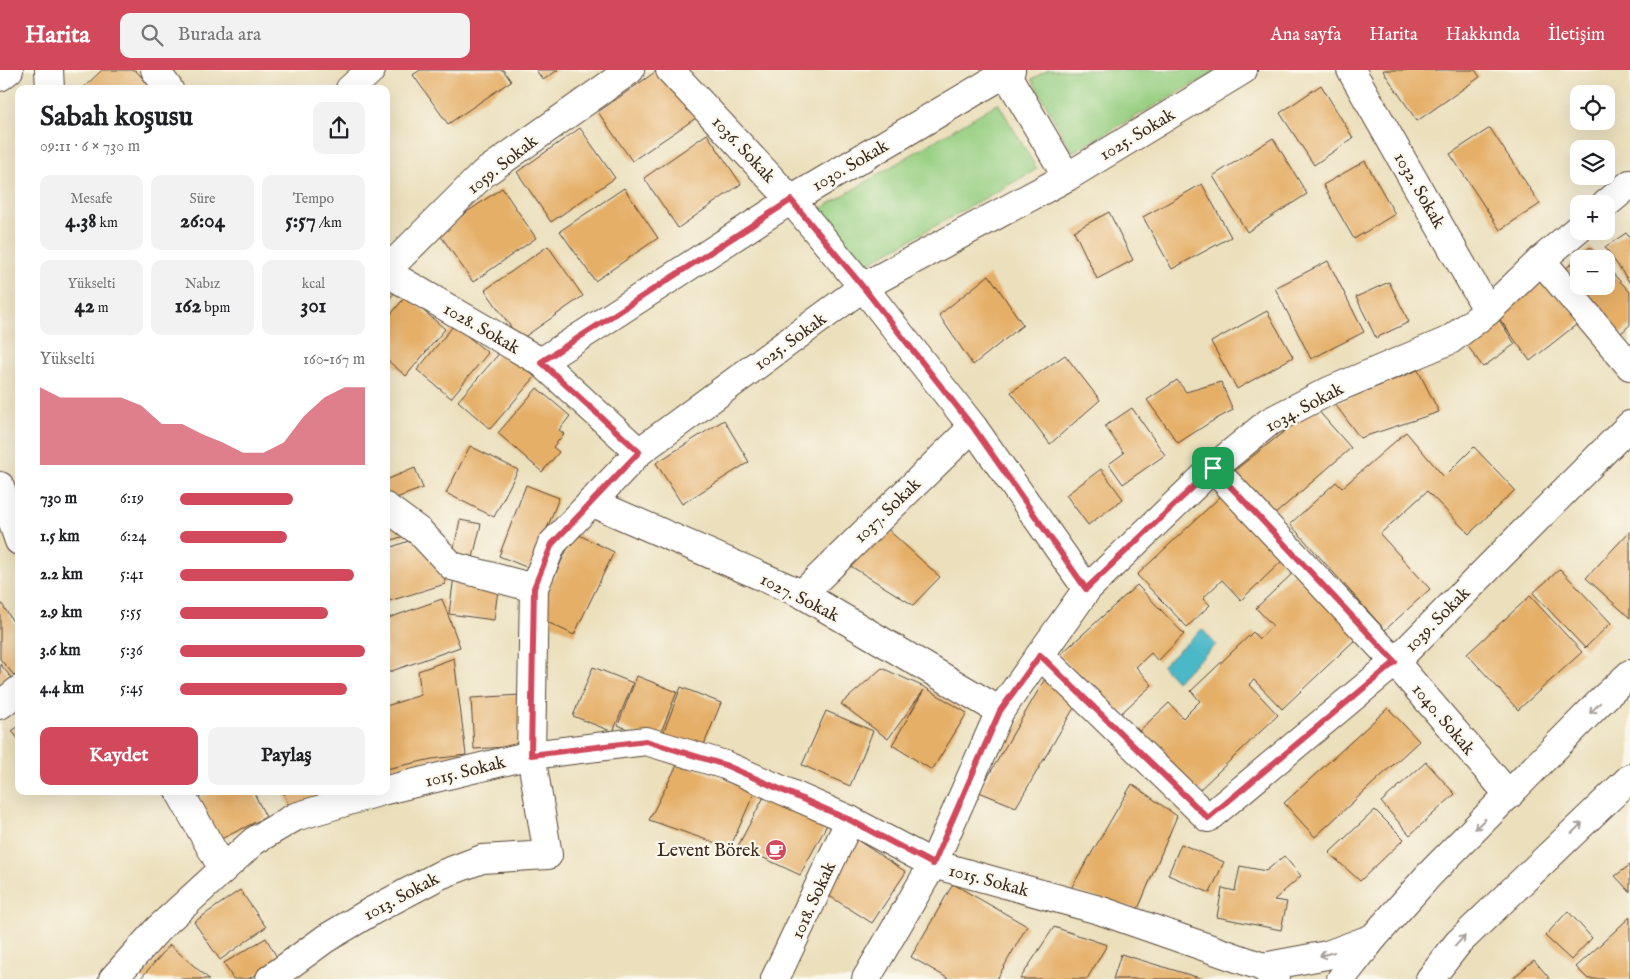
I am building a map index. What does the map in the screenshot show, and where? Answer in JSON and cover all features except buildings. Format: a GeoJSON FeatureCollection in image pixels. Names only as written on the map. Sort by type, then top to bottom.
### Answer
{"type":"FeatureCollection","features":[{"type":"Feature","properties":{"kind":"street"},"geometry":{"type":"LineString","coordinates":[[0,77],[9,70]]}},
{"type":"Feature","properties":{"kind":"street"},"geometry":{"type":"LineString","coordinates":[[49,70],[50,85]]}},
{"type":"Feature","properties":{"kind":"street"},"geometry":{"type":"LineString","coordinates":[[155,70],[166,85]]}},
{"type":"Feature","properties":{"kind":"street"},"geometry":{"type":"LineString","coordinates":[[354,85],[371,70]]}},
{"type":"Feature","properties":{"kind":"street","name":"1059. Sokak"},"geometry":{"type":"LineString","coordinates":[[390,268],[483,174],[630,70]]}},
{"type":"Feature","properties":{"kind":"street","name":"1036. Sokak"},"geometry":{"type":"LineString","coordinates":[[670,70],[791,200],[863,287],[973,427],[1086,589]]}},
{"type":"Feature","properties":{"kind":"street","name":"1025. Sokak"},"geometry":{"type":"LineString","coordinates":[[548,855],[531,755],[534,588],[552,544],[639,452],[863,287],[1067,177],[1243,70]]}},
{"type":"Feature","properties":{"kind":"street","name":"1032. Sokak"},"geometry":{"type":"LineString","coordinates":[[1351,70],[1488,311]]}},
{"type":"Feature","properties":{"kind":"street"},"geometry":{"type":"LineString","coordinates":[[1007,71],[1067,177]]}},
{"type":"Feature","properties":{"kind":"street","name":"1030. Sokak"},"geometry":{"type":"LineString","coordinates":[[541,362],[791,200],[1007,71]]}},
{"type":"Feature","properties":{"kind":"street"},"geometry":{"type":"LineString","coordinates":[[1615,196],[1630,184]]}},
{"type":"Feature","properties":{"kind":"street","name":"1034. Sokak"},"geometry":{"type":"LineString","coordinates":[[866,979],[933,864],[1000,711],[1086,589],[1213,468],[1269,422],[1329,391],[1450,340],[1488,311],[1540,260],[1570,235]]}},
{"type":"Feature","properties":{"kind":"street"},"geometry":{"type":"LineString","coordinates":[[1540,260],[1630,366]]}},
{"type":"Feature","properties":{"kind":"street","name":"1028. Sokak"},"geometry":{"type":"LineString","coordinates":[[390,274],[541,362],[639,452]]}},
{"type":"Feature","properties":{"kind":"street","name":"1039. Sokak"},"geometry":{"type":"LineString","coordinates":[[1040,655],[1208,818],[1395,662],[1630,425]]}},
{"type":"Feature","properties":{"kind":"street","name":"1037. Sokak"},"geometry":{"type":"LineString","coordinates":[[802,594],[973,427]]}},
{"type":"Feature","properties":{"kind":"street","name":"1040. Sokak"},"geometry":{"type":"LineString","coordinates":[[1213,468],[1395,662],[1509,795]]}},
{"type":"Feature","properties":{"kind":"street"},"geometry":{"type":"LineString","coordinates":[[0,486],[15,529]]}},
{"type":"Feature","properties":{"kind":"street","name":"1027. Sokak"},"geometry":{"type":"LineString","coordinates":[[590,502],[802,594],[1000,711]]}},
{"type":"Feature","properties":{"kind":"street"},"geometry":{"type":"LineString","coordinates":[[390,510],[420,532],[452,566],[534,588]]}},
{"type":"Feature","properties":{"kind":"street"},"geometry":{"type":"LineString","coordinates":[[1341,979],[1373,938],[1429,875],[1630,674]]}},
{"type":"Feature","properties":{"kind":"street"},"geometry":{"type":"LineString","coordinates":[[0,705],[15,693]]}},
{"type":"Feature","properties":{"kind":"street","name":"1015. Sokak"},"geometry":{"type":"LineString","coordinates":[[390,789],[531,755],[646,741],[725,765],[850,820],[933,864],[1099,910],[1270,973]]}},
{"type":"Feature","properties":{"kind":"street"},"geometry":{"type":"LineString","coordinates":[[1430,979],[1458,943],[1630,778]]}},
{"type":"Feature","properties":{"kind":"street"},"geometry":{"type":"LineString","coordinates":[[181,795],[223,869]]}},
{"type":"Feature","properties":{"kind":"street"},"geometry":{"type":"LineString","coordinates":[[113,979],[158,929],[254,841],[295,817],[369,795]]}},
{"type":"Feature","properties":{"kind":"street","name":"1018. Sokak"},"geometry":{"type":"LineString","coordinates":[[775,979],[850,820]]}},
{"type":"Feature","properties":{"kind":"street","name":"1013. Sokak"},"geometry":{"type":"LineString","coordinates":[[270,979],[332,934],[372,910],[440,874],[482,859],[548,855]]}},
{"type":"Feature","properties":{"kind":"street"},"geometry":{"type":"LineString","coordinates":[[1270,973],[1373,938]]}},
{"type":"Feature","properties":{"kind":"green space"},"geometry":{"type":"Polygon","coordinates":[[[1048,70],[1219,70],[1072,152],[1032,79],[1048,70]]]}},
{"type":"Feature","properties":{"kind":"green space"},"geometry":{"type":"Polygon","coordinates":[[[998,103],[1037,169],[865,265],[817,211],[998,103]]]}},
{"type":"Feature","properties":{"kind":"water"},"geometry":{"type":"Polygon","coordinates":[[[1202,629],[1216,645],[1176,681],[1162,666],[1202,629]]]}},
{"type":"Feature","properties":{"kind":"place","name":"Levent Börek"},"geometry":{"type":"Point","coordinates":[776,850]}},
{"type":"Feature","properties":{"kind":"route"},"geometry":{"type":"LineString","coordinates":[[791,200],[863,287],[973,427],[1086,589],[1213,468],[1395,662],[1208,818],[1040,655],[1000,711],[933,864],[850,820],[725,765],[646,741],[531,755],[534,588],[552,544],[639,452],[541,362],[791,200]]}}]}
